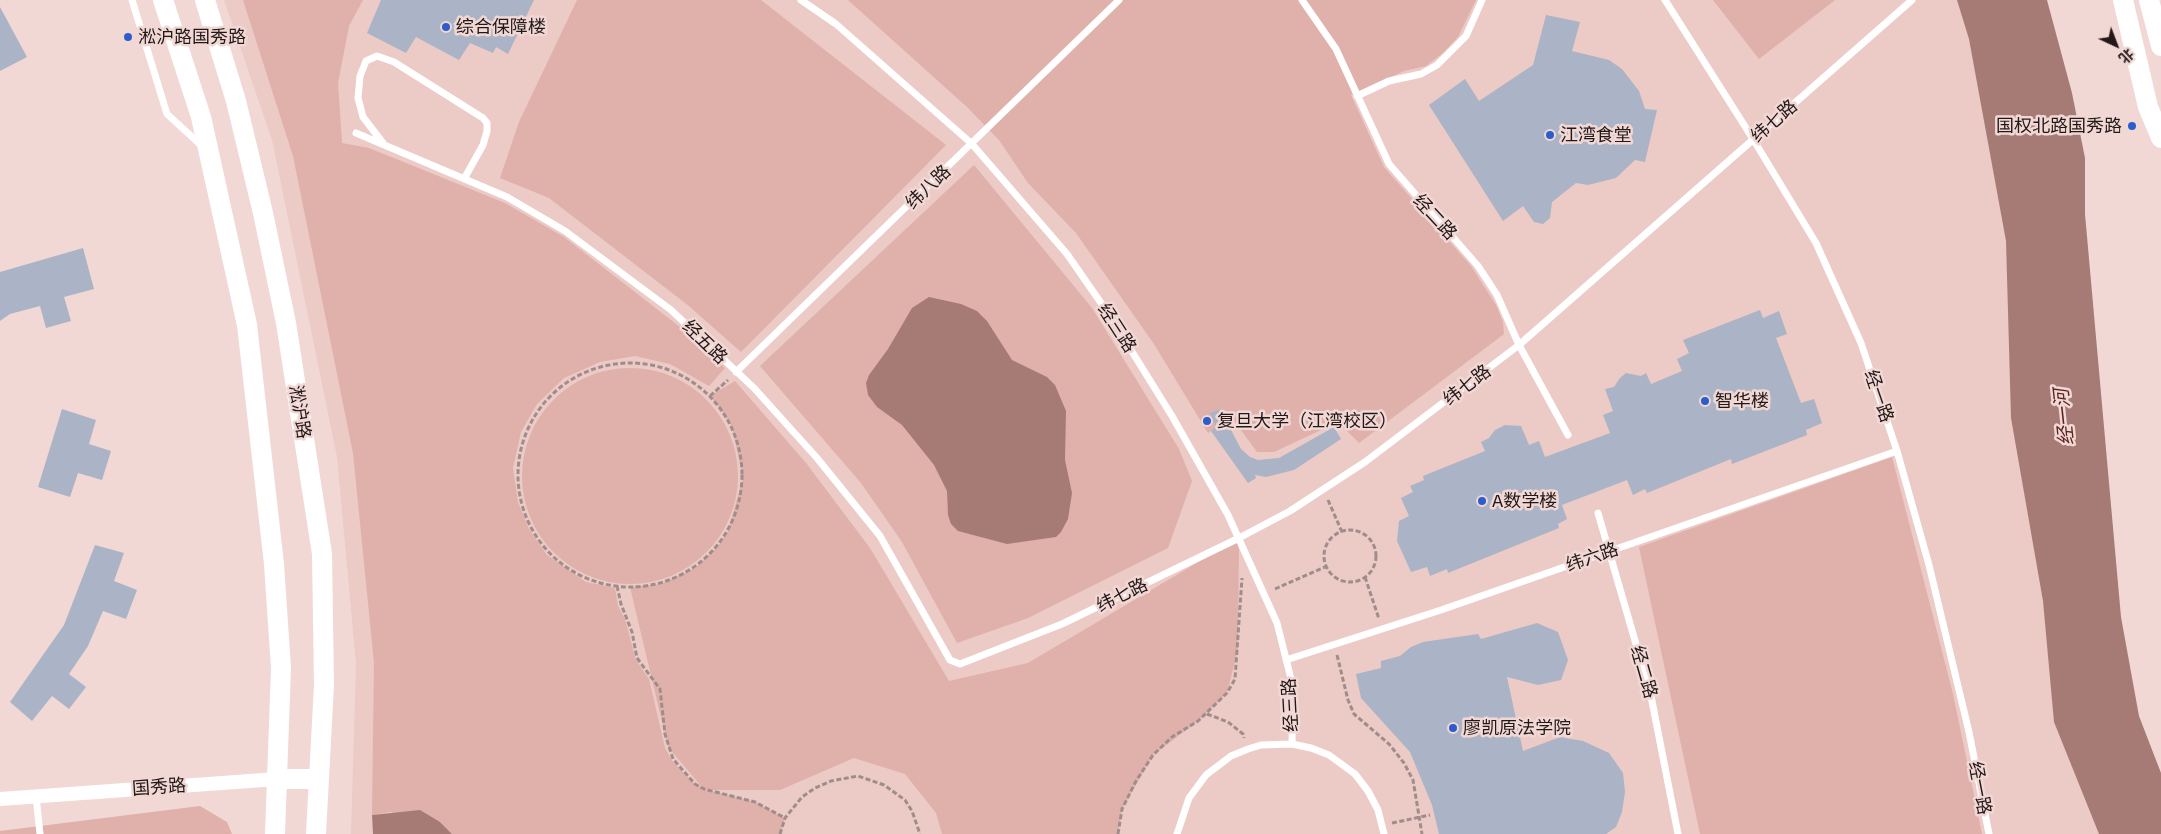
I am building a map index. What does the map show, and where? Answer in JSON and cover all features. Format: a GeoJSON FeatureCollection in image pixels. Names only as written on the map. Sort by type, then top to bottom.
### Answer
{"type":"FeatureCollection","features":[{"type":"Feature","properties":{"kind":"main road"},"geometry":{"type":"LineString","coordinates":[[163,0],[201,117],[247,325],[273,555],[281,668],[274,834]]}},
{"type":"Feature","properties":{"kind":"main road","name":"淞沪路"},"geometry":{"type":"LineString","coordinates":[[205,0],[236,101],[263,213],[286,323],[320,545],[324,685],[316,834]]}},
{"type":"Feature","properties":{"kind":"main road"},"geometry":{"type":"LineString","coordinates":[[2123,0],[2148,106],[2161,138]]}},
{"type":"Feature","properties":{"kind":"main road"},"geometry":{"type":"LineString","coordinates":[[2149,0],[2161,46]]}},
{"type":"Feature","properties":{"kind":"main road","name":"国秀路"},"geometry":{"type":"LineString","coordinates":[[277,779],[318,778]]}},
{"type":"Feature","properties":{"kind":"street","name":"国秀路"},"geometry":{"type":"LineString","coordinates":[[0,798],[277,779]]}},
{"type":"Feature","properties":{"kind":"lane"},"geometry":{"type":"LineString","coordinates":[[132,0],[167,114],[209,152]]}},
{"type":"Feature","properties":{"kind":"lane","name":"经三路"},"geometry":{"type":"LineString","coordinates":[[801,0],[836,24],[972,144],[1068,254],[1108,313],[1172,416],[1228,515],[1277,623],[1293,687],[1292,744]]}},
{"type":"Feature","properties":{"kind":"lane","name":"纬八路"},"geometry":{"type":"LineString","coordinates":[[736,372],[1119,0]]}},
{"type":"Feature","properties":{"kind":"lane","name":"经二路"},"geometry":{"type":"LineString","coordinates":[[1302,0],[1336,49],[1389,164],[1478,266],[1497,296],[1519,345],[1568,435]]}},
{"type":"Feature","properties":{"kind":"lane"},"geometry":{"type":"LineString","coordinates":[[1357,96],[1389,80],[1421,74],[1438,65],[1466,36],[1482,0]]}},
{"type":"Feature","properties":{"kind":"lane","name":"经一路"},"geometry":{"type":"LineString","coordinates":[[1665,0],[1753,138],[1816,243],[1861,343],[1897,451],[1929,565],[1967,723],[1988,834]]}},
{"type":"Feature","properties":{"kind":"lane","name":"纬七路"},"geometry":{"type":"LineString","coordinates":[[955,664],[972,661],[1062,624],[1239,538],[1290,512],[1365,462],[1519,345],[1912,0]]}},
{"type":"Feature","properties":{"kind":"lane"},"geometry":{"type":"LineString","coordinates":[[385,145],[363,117],[358,98],[360,76],[366,61],[377,56],[394,62],[483,118],[487,124],[483,145],[464,179]]}},
{"type":"Feature","properties":{"kind":"lane","name":"经五路"},"geometry":{"type":"LineString","coordinates":[[356,133],[507,197],[565,231],[671,310],[754,388],[817,458],[880,536],[943,649],[955,664]]}},
{"type":"Feature","properties":{"kind":"lane","name":"纬六路"},"geometry":{"type":"LineString","coordinates":[[1286,660],[1382,629],[1897,451]]}},
{"type":"Feature","properties":{"kind":"lane","name":"经二路"},"geometry":{"type":"LineString","coordinates":[[1598,513],[1607,552],[1651,696],[1678,834]]}},
{"type":"Feature","properties":{"kind":"lane"},"geometry":{"type":"LineString","coordinates":[[1177,834],[1189,798],[1206,774],[1231,756],[1248,749],[1262,745],[1292,744],[1311,748],[1328,755],[1355,774],[1368,791],[1378,810],[1384,834]]}},
{"type":"Feature","properties":{"kind":"lane"},"geometry":{"type":"LineString","coordinates":[[36,796],[40,834]]}},
{"type":"Feature","properties":{"kind":"path"},"geometry":{"type":"LineString","coordinates":[[646,364],[670,369],[693,382],[710,396],[732,427],[740,454],[742,478],[740,498],[728,531],[718,546],[696,568],[680,577],[660,584],[630,587],[617,586],[584,578],[566,567],[548,552],[531,528],[520,502],[517,478],[519,458],[525,434],[545,404],[559,388],[581,375],[608,366],[646,364]]}},
{"type":"Feature","properties":{"kind":"path"},"geometry":{"type":"LineString","coordinates":[[710,396],[736,372]]}},
{"type":"Feature","properties":{"kind":"path"},"geometry":{"type":"LineString","coordinates":[[1323,490],[1342,532]]}},
{"type":"Feature","properties":{"kind":"path"},"geometry":{"type":"LineString","coordinates":[[1356,531],[1363,534],[1374,547],[1375,564],[1365,577],[1351,582],[1339,580],[1329,572],[1327,566],[1325,550],[1332,538],[1342,532],[1356,531]]}},
{"type":"Feature","properties":{"kind":"path"},"geometry":{"type":"LineString","coordinates":[[1118,834],[1122,809],[1136,781],[1153,755],[1172,737],[1206,714],[1227,693],[1236,679],[1244,547]]}},
{"type":"Feature","properties":{"kind":"path"},"geometry":{"type":"LineString","coordinates":[[1264,594],[1327,566]]}},
{"type":"Feature","properties":{"kind":"path"},"geometry":{"type":"LineString","coordinates":[[1365,577],[1382,629]]}},
{"type":"Feature","properties":{"kind":"path"},"geometry":{"type":"LineString","coordinates":[[617,586],[620,604],[632,632],[637,658],[660,689],[665,734],[673,758],[695,784],[704,789],[755,802],[785,818]]}},
{"type":"Feature","properties":{"kind":"path"},"geometry":{"type":"LineString","coordinates":[[1334,644],[1348,700],[1354,714],[1389,744],[1404,763],[1413,780],[1422,834]]}},
{"type":"Feature","properties":{"kind":"path"},"geometry":{"type":"LineString","coordinates":[[1206,714],[1228,722],[1243,734],[1248,749]]}},
{"type":"Feature","properties":{"kind":"path"},"geometry":{"type":"LineString","coordinates":[[780,834],[785,818],[802,797],[815,788],[832,781],[858,776],[884,785],[905,800],[912,811],[920,834]]}},
{"type":"Feature","properties":{"kind":"path"},"geometry":{"type":"LineString","coordinates":[[1383,825],[1430,815]]}},
{"type":"Feature","properties":{"kind":"shaded area","name":"复旦大学（江湾校区）"},"geometry":{"type":"Polygon","coordinates":[[[224,0],[2013,0],[2156,834],[351,834],[356,663],[337,457],[272,140],[224,0]]]}},
{"type":"Feature","properties":{"kind":"shaded area"},"geometry":{"type":"Polygon","coordinates":[[[243,0],[363,0],[349,26],[338,83],[342,143],[369,148],[505,203],[564,237],[680,327],[725,368],[709,386],[670,364],[635,356],[600,362],[564,378],[537,404],[521,432],[513,468],[518,502],[529,529],[547,555],[586,582],[615,588],[618,606],[625,619],[636,660],[649,679],[665,748],[673,762],[695,784],[701,786],[668,747],[630,587],[661,584],[695,568],[718,546],[728,531],[743,478],[732,427],[710,396],[735,381],[806,463],[870,548],[949,681],[1028,663],[1239,538],[1238,649],[1227,693],[1198,721],[1153,755],[1122,809],[1118,834],[942,834],[936,813],[905,774],[854,758],[780,790],[708,790],[755,802],[785,818],[780,834],[452,834],[440,822],[390,812],[372,815],[374,663],[353,453],[293,156],[243,0]]]}},
{"type":"Feature","properties":{"kind":"shaded area"},"geometry":{"type":"Polygon","coordinates":[[[577,0],[761,0],[946,145],[741,352],[689,306],[549,198],[500,178],[519,122],[577,0]]]}},
{"type":"Feature","properties":{"kind":"shaded area"},"geometry":{"type":"Polygon","coordinates":[[[848,0],[1476,0],[1458,37],[1443,53],[1426,66],[1404,71],[1351,95],[1384,167],[1471,266],[1496,305],[1503,322],[1504,334],[1359,443],[1338,422],[1274,452],[1257,452],[1232,418],[1208,433],[1154,344],[1076,233],[1028,183],[999,140],[967,107],[848,0]]]}},
{"type":"Feature","properties":{"kind":"shaded area"},"geometry":{"type":"Polygon","coordinates":[[[1713,0],[1835,0],[1759,59],[1713,0]]]}},
{"type":"Feature","properties":{"kind":"shaded area"},"geometry":{"type":"Polygon","coordinates":[[[974,165],[1092,308],[1179,449],[1192,481],[1168,548],[1028,618],[957,643],[902,542],[861,483],[760,366],[974,165]]]}},
{"type":"Feature","properties":{"kind":"shaded area"},"geometry":{"type":"Polygon","coordinates":[[[630,368],[651,370],[671,376],[690,386],[713,407],[730,435],[736,455],[738,476],[736,497],[730,517],[720,536],[699,559],[671,576],[651,582],[630,584],[609,582],[589,576],[570,566],[547,545],[530,517],[524,497],[522,476],[524,455],[530,435],[540,416],[561,393],[589,376],[609,370],[630,368]]]}},
{"type":"Feature","properties":{"kind":"shaded area"},"geometry":{"type":"Polygon","coordinates":[[[1892,457],[1953,694],[1982,834],[1700,834],[1639,547],[1892,457]]]}},
{"type":"Feature","properties":{"kind":"shaded area"},"geometry":{"type":"Polygon","coordinates":[[[200,806],[227,822],[232,834],[0,834],[0,831],[200,806]]]}},
{"type":"Feature","properties":{"kind":"water","name":"经一河"},"geometry":{"type":"Polygon","coordinates":[[[1957,0],[2047,0],[2072,93],[2085,158],[2085,214],[2121,617],[2139,716],[2161,773],[2161,834],[2099,834],[2054,722],[2043,601],[2011,418],[2006,241],[1969,39],[1957,0]]]}},
{"type":"Feature","properties":{"kind":"water"},"geometry":{"type":"Polygon","coordinates":[[[929,297],[961,304],[977,311],[987,321],[1012,360],[1047,377],[1055,385],[1066,411],[1065,460],[1072,493],[1068,519],[1056,537],[1007,544],[958,531],[951,524],[948,515],[947,491],[934,465],[902,425],[877,407],[868,395],[866,383],[869,375],[888,349],[912,308],[929,297]]]}},
{"type":"Feature","properties":{"kind":"water"},"geometry":{"type":"Polygon","coordinates":[[[420,810],[440,822],[452,834],[373,834],[372,815],[420,810]]]}},
{"type":"Feature","properties":{"kind":"building","name":"综合保障楼"},"geometry":{"type":"Polygon","coordinates":[[[381,0],[534,0],[508,54],[496,47],[493,53],[470,43],[459,60],[416,37],[406,53],[367,33],[381,0]]]}},
{"type":"Feature","properties":{"kind":"building"},"geometry":{"type":"Polygon","coordinates":[[[0,7],[27,57],[0,71],[0,7]]]}},
{"type":"Feature","properties":{"kind":"building","name":"江湾食堂"},"geometry":{"type":"Polygon","coordinates":[[[1546,15],[1580,22],[1572,51],[1609,60],[1622,69],[1639,91],[1645,109],[1657,110],[1645,162],[1635,160],[1616,178],[1588,185],[1576,183],[1552,202],[1550,218],[1543,224],[1534,222],[1523,206],[1503,221],[1429,105],[1465,79],[1479,101],[1533,65],[1546,15]]]}},
{"type":"Feature","properties":{"kind":"building"},"geometry":{"type":"Polygon","coordinates":[[[83,248],[94,289],[64,297],[71,321],[46,328],[40,306],[10,314],[0,321],[0,272],[83,248]]]}},
{"type":"Feature","properties":{"kind":"building"},"geometry":{"type":"Polygon","coordinates":[[[1760,310],[1763,318],[1779,311],[1787,334],[1776,338],[1801,403],[1814,399],[1822,423],[1806,430],[1807,435],[1732,464],[1731,459],[1647,493],[1645,489],[1633,495],[1627,480],[1562,505],[1567,519],[1558,524],[1559,528],[1448,573],[1447,569],[1430,576],[1427,567],[1411,572],[1397,541],[1399,521],[1409,516],[1401,498],[1413,492],[1410,486],[1424,480],[1423,476],[1485,451],[1481,442],[1489,438],[1495,430],[1505,425],[1521,426],[1529,445],[1539,441],[1545,457],[1610,433],[1603,415],[1613,411],[1605,389],[1614,387],[1626,373],[1641,376],[1646,373],[1651,384],[1682,371],[1677,359],[1689,353],[1683,340],[1760,310]]]}},
{"type":"Feature","properties":{"kind":"building"},"geometry":{"type":"Polygon","coordinates":[[[62,409],[96,420],[89,444],[111,451],[102,480],[78,473],[70,497],[38,487],[62,409]]]}},
{"type":"Feature","properties":{"kind":"building"},"geometry":{"type":"Polygon","coordinates":[[[1220,409],[1241,449],[1250,457],[1258,460],[1279,458],[1334,427],[1341,439],[1294,470],[1266,477],[1255,475],[1256,478],[1248,483],[1211,431],[1216,427],[1210,413],[1220,409]]]}},
{"type":"Feature","properties":{"kind":"building"},"geometry":{"type":"Polygon","coordinates":[[[95,545],[124,553],[114,581],[137,590],[126,619],[103,611],[88,646],[69,674],[86,687],[69,709],[52,696],[32,721],[10,702],[64,625],[95,545]]]}},
{"type":"Feature","properties":{"kind":"building","name":"廖凯原法学院"},"geometry":{"type":"Polygon","coordinates":[[[1537,623],[1558,632],[1568,660],[1561,680],[1538,685],[1507,677],[1523,751],[1560,737],[1583,741],[1609,753],[1623,773],[1625,792],[1622,812],[1616,827],[1606,834],[1439,834],[1432,805],[1410,752],[1361,698],[1356,674],[1381,668],[1381,661],[1400,656],[1411,647],[1423,642],[1478,634],[1481,639],[1537,623]]]}},
{"type":"Feature","properties":{"kind":"place","name":"综合保障楼"},"geometry":{"type":"Point","coordinates":[446,27]}},
{"type":"Feature","properties":{"kind":"place","name":"淞沪路国秀路"},"geometry":{"type":"Point","coordinates":[128,37]}},
{"type":"Feature","properties":{"kind":"place","name":"国权北路国秀路"},"geometry":{"type":"Point","coordinates":[2132,126]}},
{"type":"Feature","properties":{"kind":"place","name":"江湾食堂"},"geometry":{"type":"Point","coordinates":[1550,135]}},
{"type":"Feature","properties":{"kind":"place","name":"智华楼"},"geometry":{"type":"Point","coordinates":[1705,401]}},
{"type":"Feature","properties":{"kind":"place","name":"复旦大学（江湾校区）"},"geometry":{"type":"Point","coordinates":[1207,421]}},
{"type":"Feature","properties":{"kind":"place","name":"A数学楼"},"geometry":{"type":"Point","coordinates":[1482,501]}},
{"type":"Feature","properties":{"kind":"place","name":"廖凯原法学院"},"geometry":{"type":"Point","coordinates":[1453,728]}}]}
